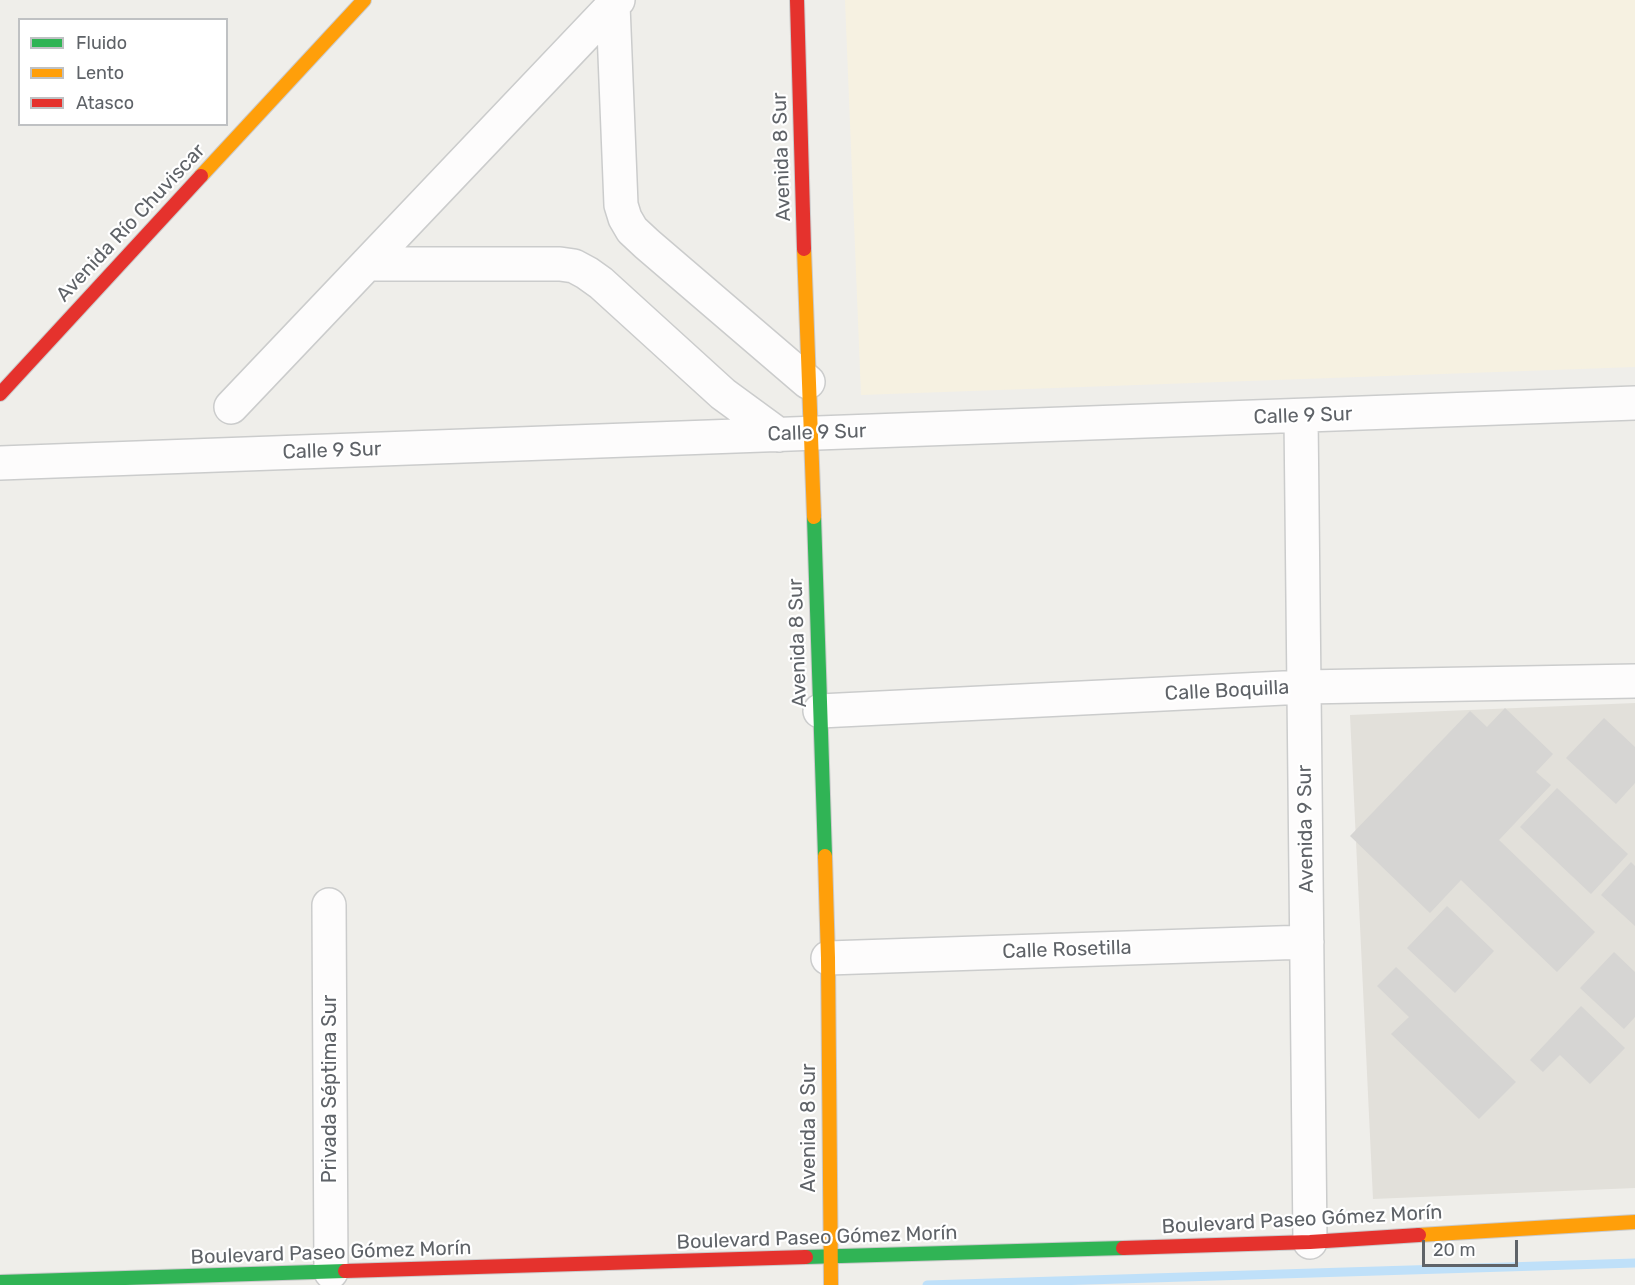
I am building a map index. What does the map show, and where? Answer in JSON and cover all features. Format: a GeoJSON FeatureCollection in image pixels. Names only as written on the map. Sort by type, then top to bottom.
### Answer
{"type":"FeatureCollection","features":[{"type":"Feature","properties":{"kind":"main road","name":"Avenida Río Chuviscar"},"geometry":{"type":"LineString","coordinates":[[0,394],[364,0]]}},
{"type":"Feature","properties":{"kind":"main road","name":"Avenida 8 Sur"},"geometry":{"type":"LineString","coordinates":[[797,0],[828,958],[831,1285]]}},
{"type":"Feature","properties":{"kind":"main road","name":"Boulevard Paseo Gómez Morín"},"geometry":{"type":"LineString","coordinates":[[0,1282],[1310,1242],[1635,1222]]}},
{"type":"Feature","properties":{"kind":"street"},"geometry":{"type":"LineString","coordinates":[[615,2],[621,205],[625,218],[632,230],[808,382]]}},
{"type":"Feature","properties":{"kind":"street"},"geometry":{"type":"LineString","coordinates":[[231,407],[615,2]]}},
{"type":"Feature","properties":{"kind":"street"},"geometry":{"type":"LineString","coordinates":[[367,264],[560,264],[574,266],[601,283],[723,394],[779,435]]}},
{"type":"Feature","properties":{"kind":"street","name":"Calle 9 Sur"},"geometry":{"type":"LineString","coordinates":[[0,463],[1635,404]]}},
{"type":"Feature","properties":{"kind":"street","name":"Avenida 9 Sur"},"geometry":{"type":"LineString","coordinates":[[1301,416],[1310,1242]]}},
{"type":"Feature","properties":{"kind":"street","name":"Calle Boquilla"},"geometry":{"type":"LineString","coordinates":[[820,711],[1304,687],[1635,681]]}},
{"type":"Feature","properties":{"kind":"street","name":"Privada Séptima Sur"},"geometry":{"type":"LineString","coordinates":[[329,905],[331,1272]]}},
{"type":"Feature","properties":{"kind":"street","name":"Calle Rosetilla"},"geometry":{"type":"LineString","coordinates":[[828,958],[1307,942]]}},
{"type":"Feature","properties":{"kind":"shaded area"},"geometry":{"type":"Polygon","coordinates":[[[1635,703],[1635,1188],[1373,1199],[1350,715],[1635,703]]]}},
{"type":"Feature","properties":{"kind":"sand"},"geometry":{"type":"Polygon","coordinates":[[[845,0],[1635,0],[1635,367],[861,395],[845,0]]]}},
{"type":"Feature","properties":{"kind":"building"},"geometry":{"type":"Polygon","coordinates":[[[1505,708],[1553,754],[1536,772],[1551,785],[1499,840],[1595,932],[1557,972],[1461,880],[1430,913],[1350,836],[1470,711],[1487,727],[1505,708]]]}},
{"type":"Feature","properties":{"kind":"building"},"geometry":{"type":"Polygon","coordinates":[[[1604,718],[1635,747],[1635,783],[1616,804],[1566,758],[1604,718]]]}},
{"type":"Feature","properties":{"kind":"building"},"geometry":{"type":"Polygon","coordinates":[[[1557,788],[1628,854],[1591,894],[1520,827],[1557,788]]]}},
{"type":"Feature","properties":{"kind":"building"},"geometry":{"type":"Polygon","coordinates":[[[1631,862],[1635,866],[1635,926],[1601,895],[1631,862]]]}},
{"type":"Feature","properties":{"kind":"building"},"geometry":{"type":"Polygon","coordinates":[[[1447,906],[1494,951],[1455,993],[1407,948],[1447,906]]]}},
{"type":"Feature","properties":{"kind":"building"},"geometry":{"type":"Polygon","coordinates":[[[1614,952],[1635,972],[1635,1017],[1624,1029],[1580,988],[1614,952]]]}},
{"type":"Feature","properties":{"kind":"building"},"geometry":{"type":"Polygon","coordinates":[[[1396,967],[1516,1082],[1479,1119],[1391,1034],[1409,1017],[1377,986],[1396,967]]]}},
{"type":"Feature","properties":{"kind":"building"},"geometry":{"type":"Polygon","coordinates":[[[1581,1006],[1625,1048],[1590,1084],[1560,1055],[1543,1072],[1530,1060],[1581,1006]]]}},
{"type":"Feature","properties":{"kind":"waterway"},"geometry":{"type":"LineString","coordinates":[[927,1285],[1635,1263]]}},
{"type":"Feature","properties":{"kind":"traffic: fast"},"geometry":{"type":"LineString","coordinates":[[814,517],[825,856]]}},
{"type":"Feature","properties":{"kind":"traffic: fast"},"geometry":{"type":"LineString","coordinates":[[806,1257],[1123,1248]]}},
{"type":"Feature","properties":{"kind":"traffic: fast"},"geometry":{"type":"LineString","coordinates":[[0,1282],[345,1271]]}},
{"type":"Feature","properties":{"kind":"traffic: slow"},"geometry":{"type":"LineString","coordinates":[[201,176],[364,0]]}},
{"type":"Feature","properties":{"kind":"traffic: slow"},"geometry":{"type":"LineString","coordinates":[[804,249],[814,517]]}},
{"type":"Feature","properties":{"kind":"traffic: slow"},"geometry":{"type":"LineString","coordinates":[[825,856],[831,1285]]}},
{"type":"Feature","properties":{"kind":"traffic: slow"},"geometry":{"type":"LineString","coordinates":[[1419,1235],[1635,1222]]}},
{"type":"Feature","properties":{"kind":"traffic: jam"},"geometry":{"type":"LineString","coordinates":[[797,0],[804,249]]}},
{"type":"Feature","properties":{"kind":"traffic: jam"},"geometry":{"type":"LineString","coordinates":[[0,394],[201,176]]}},
{"type":"Feature","properties":{"kind":"traffic: jam"},"geometry":{"type":"LineString","coordinates":[[1123,1248],[1310,1242],[1419,1235]]}},
{"type":"Feature","properties":{"kind":"traffic: jam"},"geometry":{"type":"LineString","coordinates":[[345,1271],[806,1257]]}}]}
